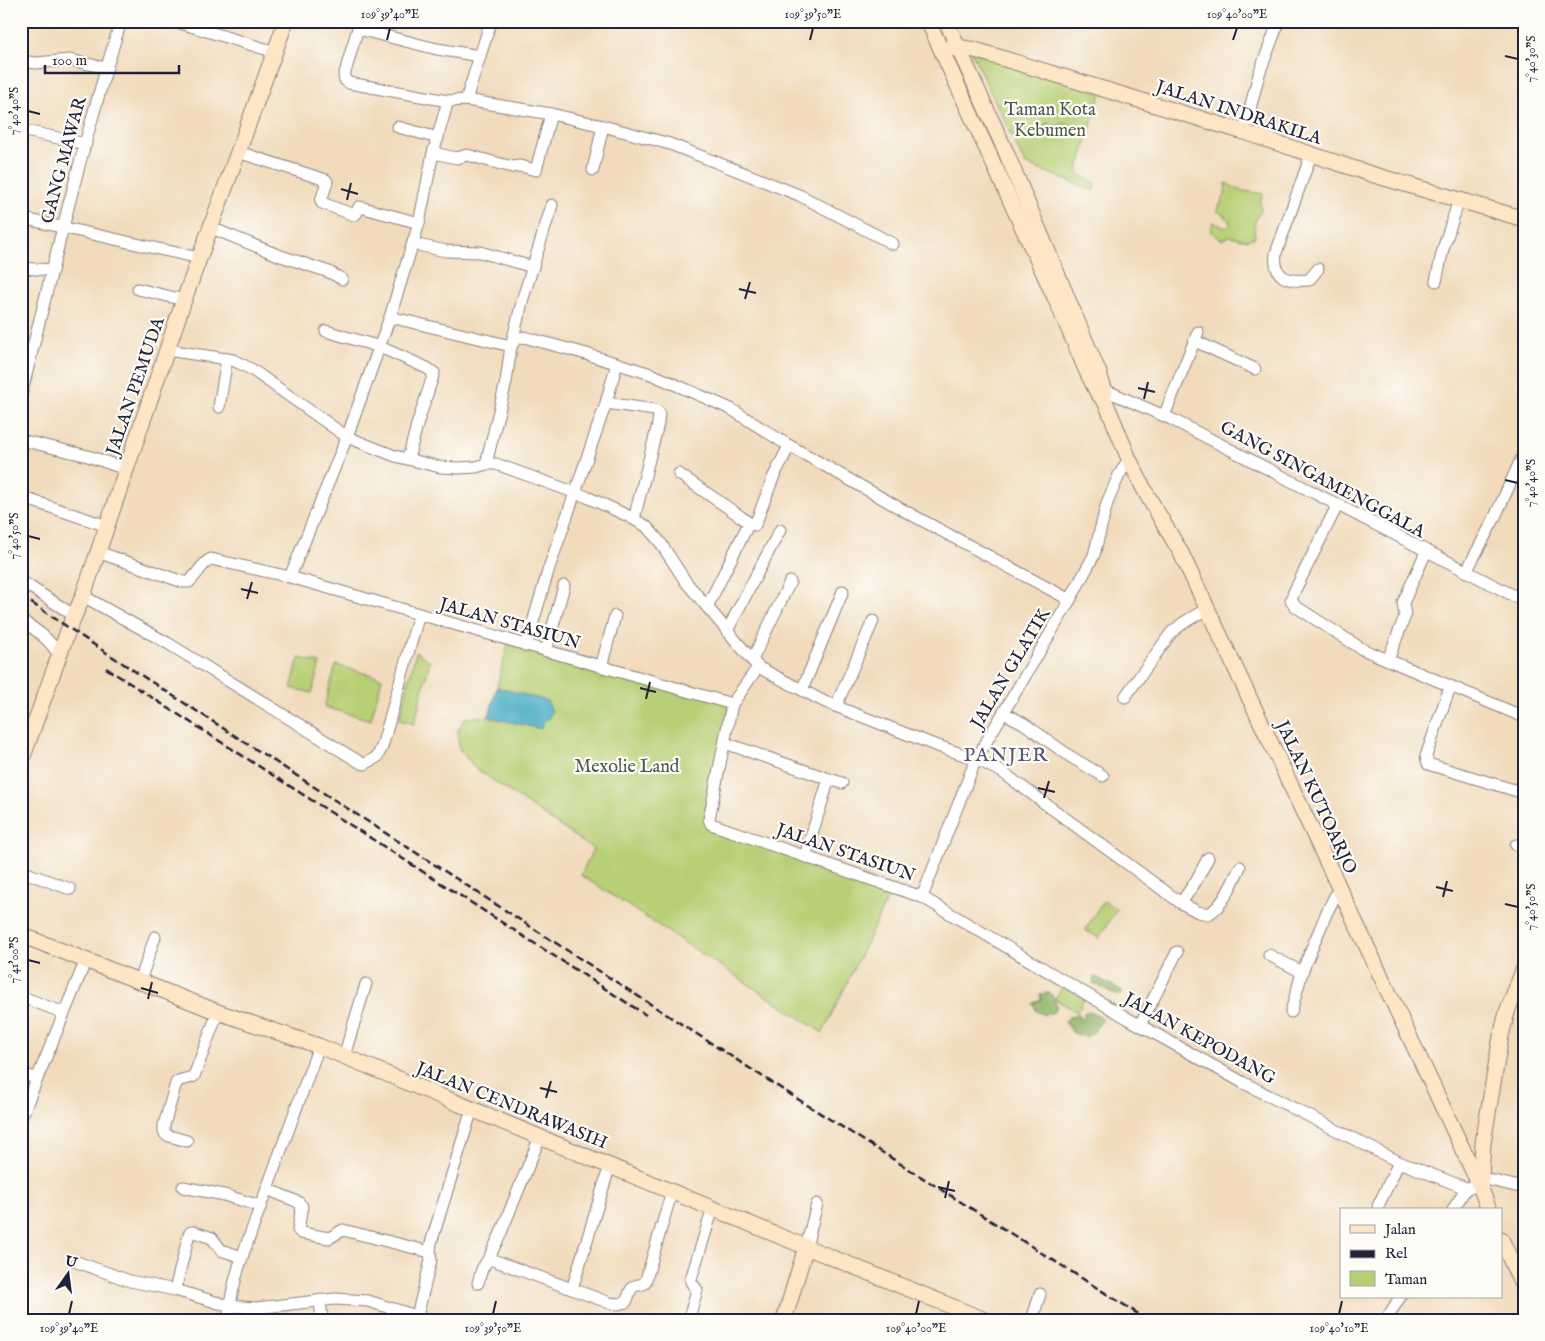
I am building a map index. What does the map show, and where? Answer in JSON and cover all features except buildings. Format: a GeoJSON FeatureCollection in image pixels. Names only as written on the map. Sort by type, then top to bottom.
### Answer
{"type":"FeatureCollection","features":[{"type":"Feature","properties":{"kind":"main road","name":"JALAN PEMUDA"},"geometry":{"type":"LineString","coordinates":[[21,762],[83,596],[184,300],[286,21]]}},
{"type":"Feature","properties":{"kind":"main road"},"geometry":{"type":"LineString","coordinates":[[928,21],[1103,395]]}},
{"type":"Feature","properties":{"kind":"main road"},"geometry":{"type":"LineString","coordinates":[[952,34],[1049,253],[1103,395]]}},
{"type":"Feature","properties":{"kind":"main road","name":"JALAN INDRAKILA"},"geometry":{"type":"LineString","coordinates":[[942,51],[952,34],[975,50],[1524,219]]}},
{"type":"Feature","properties":{"kind":"main road"},"geometry":{"type":"LineString","coordinates":[[973,118],[988,114]]}},
{"type":"Feature","properties":{"kind":"main road","name":"JALAN KUTOARJO"},"geometry":{"type":"LineString","coordinates":[[1103,395],[1146,493],[1182,553],[1467,1160],[1475,1185],[1488,1208]]}},
{"type":"Feature","properties":{"kind":"main road","name":"JALAN CENDRAWASIH"},"geometry":{"type":"LineString","coordinates":[[21,935],[218,1012],[320,1046],[806,1248],[985,1320]]}},
{"type":"Feature","properties":{"kind":"main road"},"geometry":{"type":"LineString","coordinates":[[1475,1185],[1501,1036],[1507,1012],[1524,968]]}},
{"type":"Feature","properties":{"kind":"main road"},"geometry":{"type":"LineString","coordinates":[[1467,1160],[1483,1143]]}},
{"type":"Feature","properties":{"kind":"main road"},"geometry":{"type":"LineString","coordinates":[[1502,1241],[1524,1289]]}},
{"type":"Feature","properties":{"kind":"main road"},"geometry":{"type":"LineString","coordinates":[[784,1320],[806,1248]]}},
{"type":"Feature","properties":{"kind":"street","name":"GANG MAWAR"},"geometry":{"type":"LineString","coordinates":[[21,396],[62,227],[121,21]]}},
{"type":"Feature","properties":{"kind":"street"},"geometry":{"type":"LineString","coordinates":[[174,21],[275,52]]}},
{"type":"Feature","properties":{"kind":"street"},"geometry":{"type":"LineString","coordinates":[[466,100],[492,21]]}},
{"type":"Feature","properties":{"kind":"street"},"geometry":{"type":"LineString","coordinates":[[1244,132],[1259,74],[1279,21]]}},
{"type":"Feature","properties":{"kind":"street"},"geometry":{"type":"LineString","coordinates":[[480,56],[437,49],[359,25],[344,76],[345,80],[349,83],[448,101],[466,100],[551,114],[670,144],[790,192],[893,244]]}},
{"type":"Feature","properties":{"kind":"street"},"geometry":{"type":"LineString","coordinates":[[21,61],[36,64],[70,60],[106,68]]}},
{"type":"Feature","properties":{"kind":"street"},"geometry":{"type":"LineString","coordinates":[[290,577],[347,437],[390,317],[419,223],[433,153],[448,101]]}},
{"type":"Feature","properties":{"kind":"street"},"geometry":{"type":"LineString","coordinates":[[433,153],[455,157],[467,155],[512,167],[520,166],[536,170],[551,114]]}},
{"type":"Feature","properties":{"kind":"street"},"geometry":{"type":"LineString","coordinates":[[398,126],[438,138]]}},
{"type":"Feature","properties":{"kind":"street"},"geometry":{"type":"LineString","coordinates":[[593,170],[604,126]]}},
{"type":"Feature","properties":{"kind":"street"},"geometry":{"type":"LineString","coordinates":[[21,130],[86,144]]}},
{"type":"Feature","properties":{"kind":"street"},"geometry":{"type":"LineString","coordinates":[[238,152],[326,180],[322,203],[354,214],[356,214],[360,207],[419,223]]}},
{"type":"Feature","properties":{"kind":"street"},"geometry":{"type":"LineString","coordinates":[[1311,155],[1276,253],[1275,262],[1277,272],[1296,282],[1309,280],[1318,269]]}},
{"type":"Feature","properties":{"kind":"street"},"geometry":{"type":"LineString","coordinates":[[1436,281],[1443,249],[1459,200]]}},
{"type":"Feature","properties":{"kind":"street"},"geometry":{"type":"LineString","coordinates":[[486,464],[506,382],[510,346],[552,205]]}},
{"type":"Feature","properties":{"kind":"street"},"geometry":{"type":"LineString","coordinates":[[21,218],[199,258]]}},
{"type":"Feature","properties":{"kind":"street"},"geometry":{"type":"LineString","coordinates":[[210,227],[278,255],[329,272],[342,279]]}},
{"type":"Feature","properties":{"kind":"street"},"geometry":{"type":"LineString","coordinates":[[413,244],[446,251],[480,252],[533,267]]}},
{"type":"Feature","properties":{"kind":"street"},"geometry":{"type":"LineString","coordinates":[[21,268],[52,270]]}},
{"type":"Feature","properties":{"kind":"street"},"geometry":{"type":"LineString","coordinates":[[138,289],[184,300]]}},
{"type":"Feature","properties":{"kind":"street"},"geometry":{"type":"LineString","coordinates":[[390,317],[510,346]]}},
{"type":"Feature","properties":{"kind":"street"},"geometry":{"type":"LineString","coordinates":[[326,331],[380,347],[434,373],[408,459]]}},
{"type":"Feature","properties":{"kind":"street"},"geometry":{"type":"LineString","coordinates":[[1164,416],[1197,336],[1255,369]]}},
{"type":"Feature","properties":{"kind":"street"},"geometry":{"type":"LineString","coordinates":[[510,346],[516,339],[524,337],[617,363],[651,374],[731,409],[789,446],[1070,600]]}},
{"type":"Feature","properties":{"kind":"street"},"geometry":{"type":"LineString","coordinates":[[167,350],[233,360],[251,369],[347,437],[395,456],[440,467],[459,468],[496,464],[575,493],[634,519],[646,526],[660,542],[686,582],[755,664],[836,706],[932,744],[976,759],[1002,772],[1181,903],[1198,912],[1208,914],[1214,911],[1232,886],[1240,867]]}},
{"type":"Feature","properties":{"kind":"street"},"geometry":{"type":"LineString","coordinates":[[219,407],[227,359]]}},
{"type":"Feature","properties":{"kind":"street"},"geometry":{"type":"LineString","coordinates":[[526,646],[549,568],[606,403],[617,363]]}},
{"type":"Feature","properties":{"kind":"street","name":"GANG SINGAMENGGALA"},"geometry":{"type":"LineString","coordinates":[[1103,395],[1164,416],[1426,552],[1468,566],[1524,601]]}},
{"type":"Feature","properties":{"kind":"street"},"geometry":{"type":"LineString","coordinates":[[606,403],[655,410],[659,413],[658,424],[634,519]]}},
{"type":"Feature","properties":{"kind":"street"},"geometry":{"type":"LineString","coordinates":[[21,440],[88,456],[126,469]]}},
{"type":"Feature","properties":{"kind":"street"},"geometry":{"type":"LineString","coordinates":[[679,474],[753,525],[789,446]]}},
{"type":"Feature","properties":{"kind":"street"},"geometry":{"type":"LineString","coordinates":[[1468,566],[1494,519],[1524,453]]}},
{"type":"Feature","properties":{"kind":"street","name":"JALAN GLATIK"},"geometry":{"type":"LineString","coordinates":[[922,897],[976,759],[1070,600],[1094,555],[1107,503],[1119,476],[1130,459]]}},
{"type":"Feature","properties":{"kind":"street"},"geometry":{"type":"LineString","coordinates":[[21,497],[107,526]]}},
{"type":"Feature","properties":{"kind":"street"},"geometry":{"type":"LineString","coordinates":[[1337,506],[1291,600],[1295,606],[1362,649],[1524,717]]}},
{"type":"Feature","properties":{"kind":"street"},"geometry":{"type":"LineString","coordinates":[[707,607],[749,523]]}},
{"type":"Feature","properties":{"kind":"street"},"geometry":{"type":"LineString","coordinates":[[728,631],[780,530]]}},
{"type":"Feature","properties":{"kind":"street"},"geometry":{"type":"LineString","coordinates":[[98,552],[183,582],[190,582],[207,561],[211,559],[290,577],[419,614]]}},
{"type":"Feature","properties":{"kind":"street"},"geometry":{"type":"LineString","coordinates":[[1388,660],[1405,616],[1403,603],[1426,552]]}},
{"type":"Feature","properties":{"kind":"street"},"geometry":{"type":"LineString","coordinates":[[21,581],[75,616]]}},
{"type":"Feature","properties":{"kind":"street"},"geometry":{"type":"LineString","coordinates":[[732,704],[755,664],[790,582]]}},
{"type":"Feature","properties":{"kind":"street"},"geometry":{"type":"LineString","coordinates":[[546,652],[564,586]]}},
{"type":"Feature","properties":{"kind":"street"},"geometry":{"type":"LineString","coordinates":[[802,690],[843,591]]}},
{"type":"Feature","properties":{"kind":"street","name":"JALAN STASIUN"},"geometry":{"type":"LineString","coordinates":[[83,596],[169,644],[305,729],[361,763],[366,764],[377,757],[382,747],[419,614],[732,704],[709,819],[711,824],[922,897]]}},
{"type":"Feature","properties":{"kind":"street"},"geometry":{"type":"LineString","coordinates":[[1125,696],[1171,633],[1183,623],[1208,608]]}},
{"type":"Feature","properties":{"kind":"street"},"geometry":{"type":"LineString","coordinates":[[601,667],[615,616]]}},
{"type":"Feature","properties":{"kind":"street"},"geometry":{"type":"LineString","coordinates":[[21,620],[42,634],[53,645],[60,656]]}},
{"type":"Feature","properties":{"kind":"street"},"geometry":{"type":"LineString","coordinates":[[836,706],[874,622]]}},
{"type":"Feature","properties":{"kind":"street"},"geometry":{"type":"LineString","coordinates":[[1450,687],[1426,756],[1428,764],[1524,793]]}},
{"type":"Feature","properties":{"kind":"street"},"geometry":{"type":"LineString","coordinates":[[1004,713],[1103,776]]}},
{"type":"Feature","properties":{"kind":"street"},"geometry":{"type":"LineString","coordinates":[[725,742],[842,783]]}},
{"type":"Feature","properties":{"kind":"street"},"geometry":{"type":"LineString","coordinates":[[805,856],[829,779]]}},
{"type":"Feature","properties":{"kind":"street"},"geometry":{"type":"LineString","coordinates":[[1181,903],[1196,882],[1208,858]]}},
{"type":"Feature","properties":{"kind":"street"},"geometry":{"type":"LineString","coordinates":[[21,871],[70,889]]}},
{"type":"Feature","properties":{"kind":"street"},"geometry":{"type":"LineString","coordinates":[[1291,1012],[1302,972],[1339,888]]}},
{"type":"Feature","properties":{"kind":"street","name":"JALAN KEPODANG"},"geometry":{"type":"LineString","coordinates":[[922,897],[1140,1025],[1242,1082],[1399,1162],[1475,1185],[1524,1188]]}},
{"type":"Feature","properties":{"kind":"street"},"geometry":{"type":"LineString","coordinates":[[140,981],[156,937]]}},
{"type":"Feature","properties":{"kind":"street"},"geometry":{"type":"LineString","coordinates":[[1140,1025],[1177,952]]}},
{"type":"Feature","properties":{"kind":"street"},"geometry":{"type":"LineString","coordinates":[[1270,955],[1302,972]]}},
{"type":"Feature","properties":{"kind":"street"},"geometry":{"type":"LineString","coordinates":[[21,1118],[86,960]]}},
{"type":"Feature","properties":{"kind":"street"},"geometry":{"type":"LineString","coordinates":[[344,1056],[366,984]]}},
{"type":"Feature","properties":{"kind":"street"},"geometry":{"type":"LineString","coordinates":[[25,998],[64,1013]]}},
{"type":"Feature","properties":{"kind":"street"},"geometry":{"type":"LineString","coordinates":[[187,1141],[166,1135],[164,1125],[176,1083],[179,1080],[194,1076],[218,1012]]}},
{"type":"Feature","properties":{"kind":"street"},"geometry":{"type":"LineString","coordinates":[[228,1320],[229,1306],[242,1257],[320,1046]]}},
{"type":"Feature","properties":{"kind":"street"},"geometry":{"type":"LineString","coordinates":[[21,1074],[37,1078]]}},
{"type":"Feature","properties":{"kind":"street"},"geometry":{"type":"LineString","coordinates":[[77,1262],[130,1281],[175,1290],[229,1306],[256,1308],[335,1299],[368,1301],[424,1318],[431,1260],[430,1252],[472,1109]]}},
{"type":"Feature","properties":{"kind":"street"},"geometry":{"type":"LineString","coordinates":[[478,1283],[482,1269],[500,1235],[540,1137]]}},
{"type":"Feature","properties":{"kind":"street"},"geometry":{"type":"LineString","coordinates":[[1378,1206],[1399,1162]]}},
{"type":"Feature","properties":{"kind":"street"},"geometry":{"type":"LineString","coordinates":[[572,1289],[610,1166]]}},
{"type":"Feature","properties":{"kind":"street"},"geometry":{"type":"LineString","coordinates":[[1455,1208],[1475,1185]]}},
{"type":"Feature","properties":{"kind":"street"},"geometry":{"type":"LineString","coordinates":[[183,1187],[224,1195],[260,1206]]}},
{"type":"Feature","properties":{"kind":"street"},"geometry":{"type":"LineString","coordinates":[[267,1189],[301,1204],[298,1230],[301,1233],[329,1238],[344,1230],[430,1252]]}},
{"type":"Feature","properties":{"kind":"street"},"geometry":{"type":"LineString","coordinates":[[489,1258],[610,1303],[626,1302],[632,1287],[641,1286],[645,1282],[672,1192]]}},
{"type":"Feature","properties":{"kind":"street"},"geometry":{"type":"LineString","coordinates":[[806,1248],[817,1204]]}},
{"type":"Feature","properties":{"kind":"street"},"geometry":{"type":"LineString","coordinates":[[691,1311],[697,1290],[691,1279],[712,1208]]}},
{"type":"Feature","properties":{"kind":"street"},"geometry":{"type":"LineString","coordinates":[[175,1290],[191,1232],[212,1238],[221,1250],[242,1257]]}},
{"type":"Feature","properties":{"kind":"street"},"geometry":{"type":"LineString","coordinates":[[1032,1320],[1040,1294]]}},
{"type":"Feature","properties":{"kind":"street"},"geometry":{"type":"LineString","coordinates":[[1386,1320],[1399,1298]]}},
{"type":"Feature","properties":{"kind":"street"},"geometry":{"type":"LineString","coordinates":[[320,1300],[322,1320]]}},
{"type":"Feature","properties":{"kind":"green space","name":"Taman Kota Kebumen"},"geometry":{"type":"Polygon","coordinates":[[[971,51],[1101,93],[1077,172],[1097,185],[1094,191],[1025,164],[971,51]]]}},
{"type":"Feature","properties":{"kind":"green space"},"geometry":{"type":"Polygon","coordinates":[[[1066,122],[1069,125],[1069,131],[1054,131],[1050,134],[1041,135],[1038,130],[1038,125],[1041,124],[1044,125],[1046,123],[1051,125],[1052,128],[1066,122]]]}},
{"type":"Feature","properties":{"kind":"green space"},"geometry":{"type":"Polygon","coordinates":[[[1226,183],[1239,190],[1263,194],[1260,202],[1261,211],[1255,223],[1255,237],[1247,240],[1229,236],[1222,240],[1210,231],[1213,222],[1225,228],[1230,224],[1229,220],[1217,210],[1225,195],[1226,183]]]}},
{"type":"Feature","properties":{"kind":"green space","name":"Mexolie Land"},"geometry":{"type":"Polygon","coordinates":[[[509,641],[732,704],[706,825],[893,887],[823,1033],[581,875],[593,849],[475,768],[459,749],[458,730],[465,718],[489,716],[509,641]]]}},
{"type":"Feature","properties":{"kind":"green space"},"geometry":{"type":"Polygon","coordinates":[[[416,652],[430,661],[414,724],[399,720],[416,652]]]}},
{"type":"Feature","properties":{"kind":"green space"},"geometry":{"type":"Polygon","coordinates":[[[299,658],[320,663],[312,693],[291,688],[299,658]]]}},
{"type":"Feature","properties":{"kind":"green space"},"geometry":{"type":"Polygon","coordinates":[[[336,665],[382,678],[371,720],[324,707],[336,665]]]}},
{"type":"Feature","properties":{"kind":"green space"},"geometry":{"type":"Polygon","coordinates":[[[1103,901],[1117,909],[1099,938],[1085,930],[1103,901]]]}},
{"type":"Feature","properties":{"kind":"green space"},"geometry":{"type":"Polygon","coordinates":[[[1094,977],[1121,990],[1122,993],[1119,995],[1108,992],[1101,986],[1094,984],[1094,977]]]}},
{"type":"Feature","properties":{"kind":"green space"},"geometry":{"type":"Polygon","coordinates":[[[1064,984],[1085,997],[1077,1012],[1055,999],[1064,984]]]}},
{"type":"Feature","properties":{"kind":"green space"},"geometry":{"type":"Polygon","coordinates":[[[1050,993],[1053,996],[1057,1006],[1054,1012],[1044,1015],[1036,1011],[1033,1003],[1041,1000],[1040,994],[1050,993]]]}},
{"type":"Feature","properties":{"kind":"green space"},"geometry":{"type":"Polygon","coordinates":[[[1089,1011],[1100,1016],[1100,1024],[1096,1027],[1095,1031],[1086,1037],[1073,1033],[1065,1022],[1070,1016],[1074,1017],[1075,1014],[1078,1014],[1080,1018],[1089,1011]]]}},
{"type":"Feature","properties":{"kind":"water"},"geometry":{"type":"Polygon","coordinates":[[[497,687],[547,701],[552,711],[549,718],[543,722],[541,729],[489,717],[497,687]]]}},
{"type":"Feature","properties":{"kind":"railway"},"geometry":{"type":"LineString","coordinates":[[21,596],[785,1091],[1148,1320]]}},
{"type":"Feature","properties":{"kind":"railway"},"geometry":{"type":"LineString","coordinates":[[106,668],[646,1015]]}},
{"type":"Feature","properties":{"kind":"district","name":"PANJER"},"geometry":{"type":"Point","coordinates":[1006,754]}}]}
